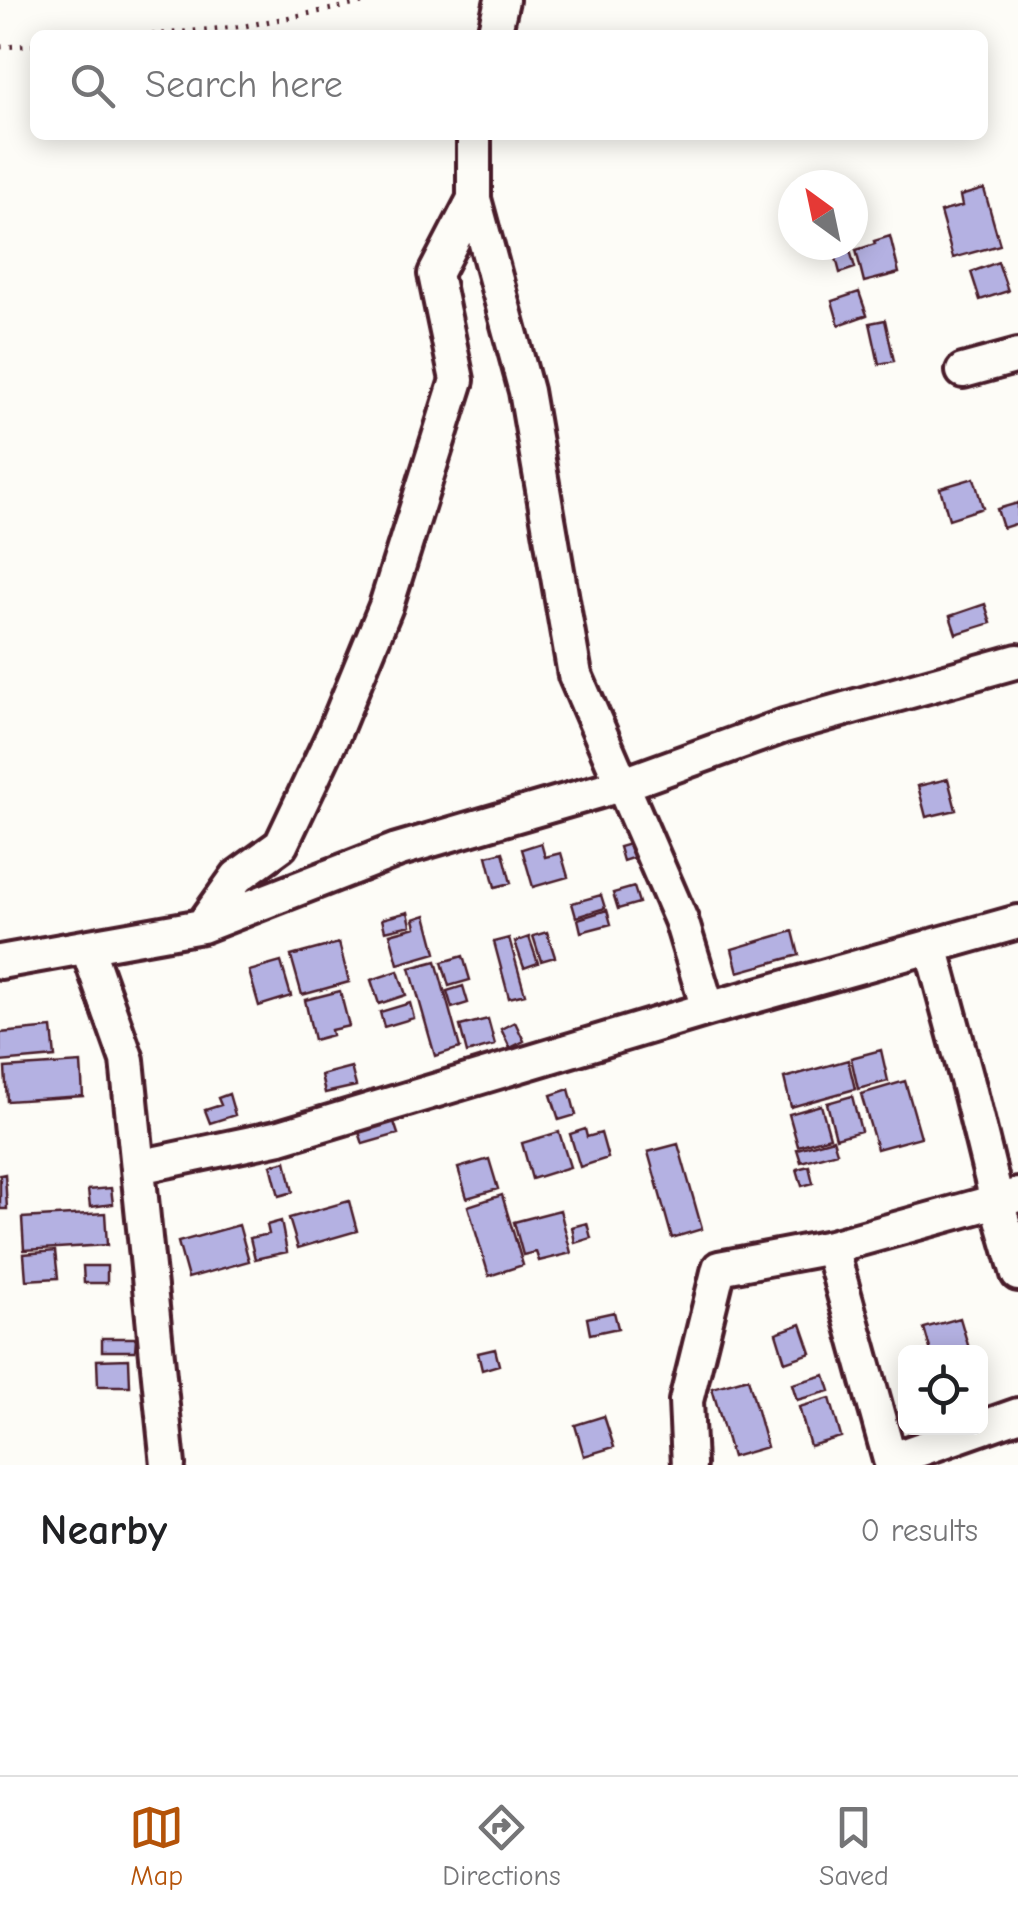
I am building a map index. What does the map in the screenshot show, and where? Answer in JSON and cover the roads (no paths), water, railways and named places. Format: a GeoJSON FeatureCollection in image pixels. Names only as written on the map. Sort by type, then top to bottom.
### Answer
{"type":"FeatureCollection","features":[{"type":"Feature","properties":{"kind":"street"},"geometry":{"type":"LineString","coordinates":[[495,30],[502,0]]}},
{"type":"Feature","properties":{"kind":"street"},"geometry":{"type":"LineString","coordinates":[[474,140],[474,198],[526,391],[575,675],[682,920],[708,1009]]}},
{"type":"Feature","properties":{"kind":"street"},"geometry":{"type":"LineString","coordinates":[[202,926],[237,877],[281,844],[334,734],[386,606],[457,380],[435,274],[474,198]]}},
{"type":"Feature","properties":{"kind":"street"},"geometry":{"type":"LineString","coordinates":[[963,371],[1018,356]]}},
{"type":"Feature","properties":{"kind":"street"},"geometry":{"type":"LineString","coordinates":[[0,962],[202,926],[397,850],[624,784],[784,726],[1018,661]]}},
{"type":"Feature","properties":{"kind":"street"},"geometry":{"type":"LineString","coordinates":[[138,1166],[280,1137],[708,1009],[1018,922]]}},
{"type":"Feature","properties":{"kind":"street"},"geometry":{"type":"LineString","coordinates":[[931,946],[970,1087],[1008,1198],[1018,1274]]}},
{"type":"Feature","properties":{"kind":"street"},"geometry":{"type":"LineString","coordinates":[[87,947],[128,1060],[168,1465]]}},
{"type":"Feature","properties":{"kind":"street"},"geometry":{"type":"LineString","coordinates":[[688,1465],[686,1401],[719,1268],[831,1247],[1008,1198]]}},
{"type":"Feature","properties":{"kind":"street"},"geometry":{"type":"LineString","coordinates":[[831,1247],[887,1462],[1018,1415]]}}]}
